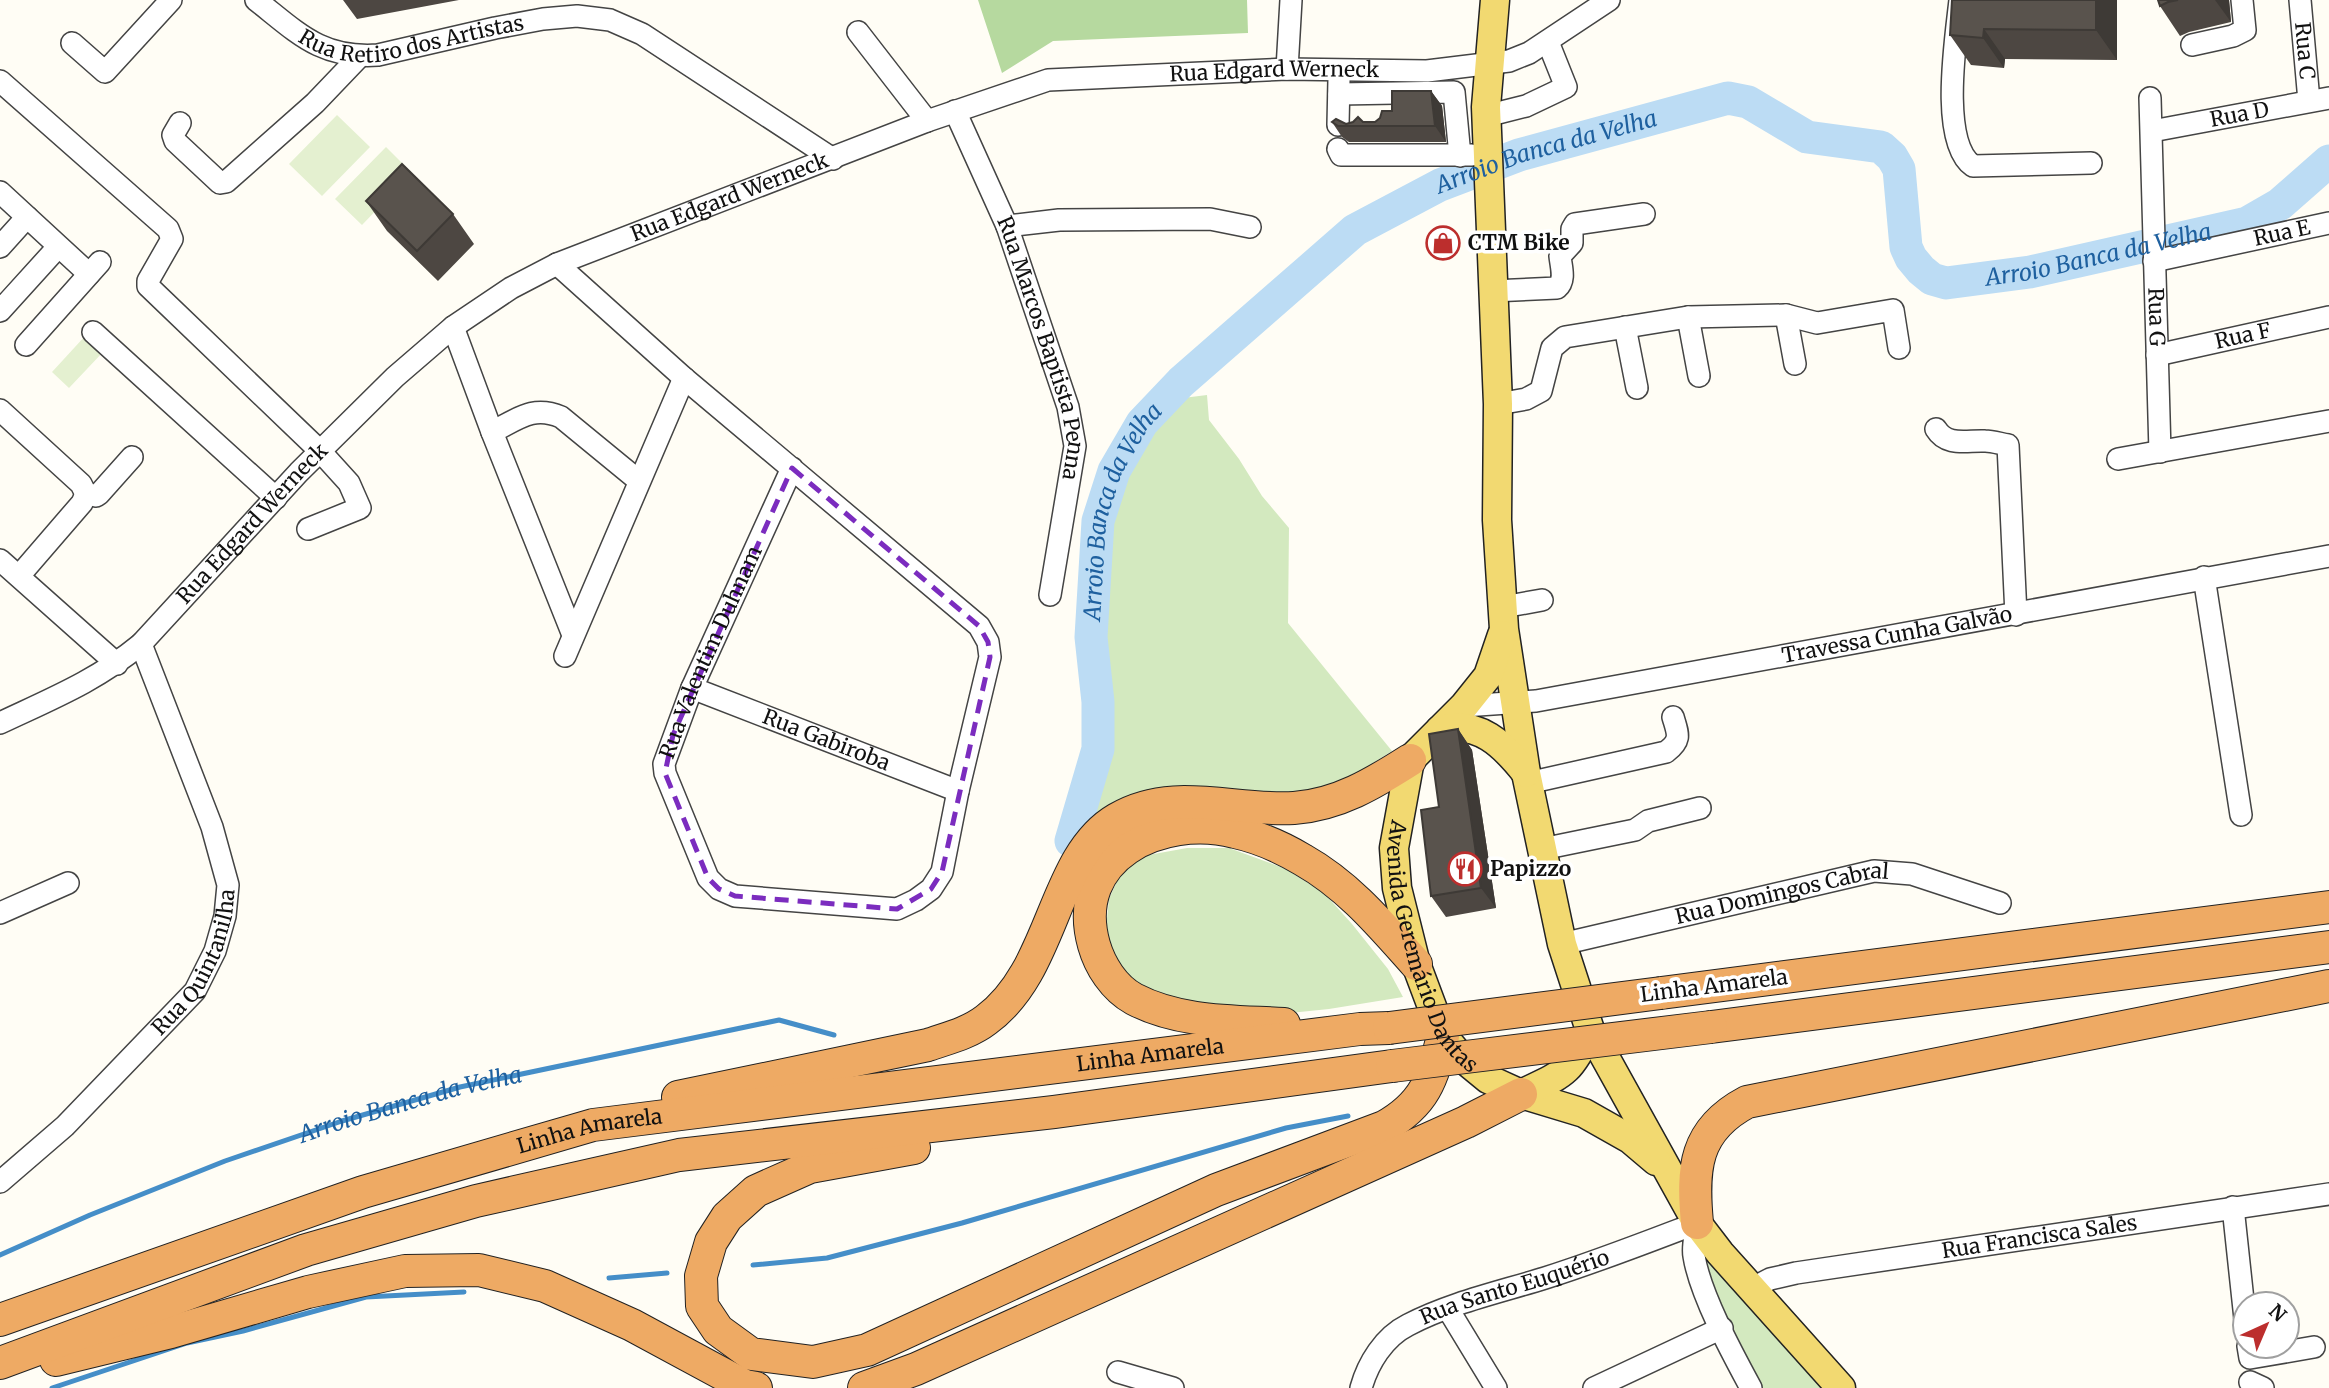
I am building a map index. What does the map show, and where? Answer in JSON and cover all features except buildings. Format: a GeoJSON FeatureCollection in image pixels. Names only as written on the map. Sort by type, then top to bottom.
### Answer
{"type":"FeatureCollection","features":[{"type":"Feature","properties":{"kind":"highway"},"geometry":{"type":"LineString","coordinates":[[593,1125],[689,1093],[928,1045],[964,1033],[993,1015],[1019,986],[1034,962],[1073,870],[1087,847],[1115,820],[1139,809],[1166,803],[1206,801],[1294,808],[1326,802],[1356,792],[1410,760]]}},
{"type":"Feature","properties":{"kind":"highway"},"geometry":{"type":"LineString","coordinates":[[1374,1028],[1191,1018],[1157,1009],[1131,998],[1113,981],[1098,959],[1091,935],[1089,908],[1106,865],[1123,849],[1145,837],[1195,829],[1234,831],[1304,860],[1335,881],[1357,900],[1416,964]]}},
{"type":"Feature","properties":{"kind":"highway","name":"Linha Amarela"},"geometry":{"type":"LineString","coordinates":[[0,1320],[363,1192],[593,1125],[2329,907]]}},
{"type":"Feature","properties":{"kind":"highway","name":"Linha Amarela"},"geometry":{"type":"LineString","coordinates":[[0,1363],[306,1250],[476,1201],[679,1156],[1054,1112],[1392,1066],[2329,947]]}},
{"type":"Feature","properties":{"kind":"highway"},"geometry":{"type":"LineString","coordinates":[[1697,1223],[1694,1175],[1704,1142],[1714,1126],[1729,1112],[1747,1102],[2329,986]]}},
{"type":"Feature","properties":{"kind":"highway"},"geometry":{"type":"LineString","coordinates":[[1054,1112],[963,1139],[810,1167],[756,1191],[727,1217],[711,1242],[701,1276],[702,1306],[718,1330],[751,1354],[813,1362],[867,1350],[1216,1191],[1384,1127],[1404,1116],[1422,1097],[1434,1069],[1443,1036]]}},
{"type":"Feature","properties":{"kind":"highway"},"geometry":{"type":"LineString","coordinates":[[864,1388],[916,1369],[1466,1122],[1521,1094]]}},
{"type":"Feature","properties":{"kind":"highway"},"geometry":{"type":"LineString","coordinates":[[0,1374],[171,1332],[308,1292],[405,1271],[478,1270],[545,1286],[632,1325],[745,1386],[756,1388]]}},
{"type":"Feature","properties":{"kind":"main road","name":"Avenida Geremário Dantas"},"geometry":{"type":"LineString","coordinates":[[1495,0],[1486,116],[1497,404],[1497,520],[1503,618],[1527,778],[1562,944],[1590,1030],[1697,1223],[1720,1253],[1841,1388]]}},
{"type":"Feature","properties":{"kind":"main road","name":"Avenida Geremário Dantas"},"geometry":{"type":"LineString","coordinates":[[1503,618],[1488,676],[1464,706],[1410,760],[1394,848],[1397,888],[1416,964],[1443,1036],[1460,1056],[1488,1079],[1521,1094],[1584,1113],[1607,1124],[1630,1139],[1670,1173]]}},
{"type":"Feature","properties":{"kind":"main road"},"geometry":{"type":"LineString","coordinates":[[1440,730],[1455,726],[1470,727],[1480,732],[1511,753],[1527,778]]}},
{"type":"Feature","properties":{"kind":"main road"},"geometry":{"type":"LineString","coordinates":[[1521,1094],[1563,1074],[1576,1060],[1590,1030]]}},
{"type":"Feature","properties":{"kind":"street"},"geometry":{"type":"LineString","coordinates":[[72,43],[105,72],[171,0]]}},
{"type":"Feature","properties":{"kind":"street","name":"Rua Retiro dos Artistas"},"geometry":{"type":"LineString","coordinates":[[256,0],[300,34],[328,51],[351,55],[378,55],[543,19],[577,16],[610,20],[642,34],[833,159]]}},
{"type":"Feature","properties":{"kind":"street"},"geometry":{"type":"LineString","coordinates":[[1287,69],[1291,0]]}},
{"type":"Feature","properties":{"kind":"street","name":"Rua Edgard Werneck"},"geometry":{"type":"LineString","coordinates":[[0,723],[90,682],[117,664],[141,644],[320,451],[395,377],[453,327],[511,288],[557,264],[927,121],[1048,80],[1287,69],[1427,71],[1489,63],[1519,58],[1548,42],[1609,0]]}},
{"type":"Feature","properties":{"kind":"street"},"geometry":{"type":"LineString","coordinates":[[1960,0],[1953,77],[1953,125],[1966,161],[1973,166],[2091,163]]}},
{"type":"Feature","properties":{"kind":"street"},"geometry":{"type":"LineString","coordinates":[[2192,45],[2233,36],[2245,30],[2242,0]]}},
{"type":"Feature","properties":{"kind":"street","name":"Rua C"},"geometry":{"type":"LineString","coordinates":[[2300,0],[2319,99]]}},
{"type":"Feature","properties":{"kind":"street"},"geometry":{"type":"LineString","coordinates":[[858,32],[927,121]]}},
{"type":"Feature","properties":{"kind":"street"},"geometry":{"type":"LineString","coordinates":[[1486,116],[1526,106],[1566,87],[1548,42]]}},
{"type":"Feature","properties":{"kind":"street"},"geometry":{"type":"LineString","coordinates":[[308,95],[351,55]]}},
{"type":"Feature","properties":{"kind":"street"},"geometry":{"type":"LineString","coordinates":[[180,124],[173,135],[175,141],[220,183],[226,182],[315,103],[351,55]]}},
{"type":"Feature","properties":{"kind":"street"},"geometry":{"type":"LineString","coordinates":[[1339,70],[1349,93],[1348,125]]}},
{"type":"Feature","properties":{"kind":"street"},"geometry":{"type":"LineString","coordinates":[[0,81],[168,229],[172,239],[148,281],[148,286],[320,451],[349,484],[360,508],[308,529]]}},
{"type":"Feature","properties":{"kind":"street"},"geometry":{"type":"LineString","coordinates":[[1349,93],[1381,93],[1416,99],[1440,99],[1455,94],[1460,156]]}},
{"type":"Feature","properties":{"kind":"street"},"geometry":{"type":"LineString","coordinates":[[1381,93],[1381,115]]}},
{"type":"Feature","properties":{"kind":"street","name":"Rua G"},"geometry":{"type":"LineString","coordinates":[[2150,98],[2160,452]]}},
{"type":"Feature","properties":{"kind":"street","name":"Rua D"},"geometry":{"type":"LineString","coordinates":[[2152,131],[2319,99]]}},
{"type":"Feature","properties":{"kind":"street","name":"Rua Marcos Baptista Penna"},"geometry":{"type":"LineString","coordinates":[[955,111],[1007,226],[1068,407],[1075,446],[1050,595]]}},
{"type":"Feature","properties":{"kind":"street"},"geometry":{"type":"LineString","coordinates":[[1350,151],[1488,155]]}},
{"type":"Feature","properties":{"kind":"street"},"geometry":{"type":"LineString","coordinates":[[0,192],[58,247],[94,268],[26,345]]}},
{"type":"Feature","properties":{"kind":"street"},"geometry":{"type":"LineString","coordinates":[[1492,291],[1557,288],[1562,284],[1563,278],[1560,256],[1572,243],[1572,229],[1575,224],[1644,214]]}},
{"type":"Feature","properties":{"kind":"street"},"geometry":{"type":"LineString","coordinates":[[0,247],[27,217]]}},
{"type":"Feature","properties":{"kind":"street"},"geometry":{"type":"LineString","coordinates":[[1007,226],[1059,220],[1210,219],[1250,227]]}},
{"type":"Feature","properties":{"kind":"street","name":"Rua E"},"geometry":{"type":"LineString","coordinates":[[2154,261],[2329,223]]}},
{"type":"Feature","properties":{"kind":"street"},"geometry":{"type":"LineString","coordinates":[[0,311],[58,247]]}},
{"type":"Feature","properties":{"kind":"street","name":"Rua Valentim Duhnam"},"geometry":{"type":"LineString","coordinates":[[557,264],[684,378],[792,468],[979,626],[988,642],[990,657],[958,790],[942,872],[931,889],[898,909],[735,896],[719,890],[708,878],[665,773],[664,764],[692,688],[792,468]]}},
{"type":"Feature","properties":{"kind":"street"},"geometry":{"type":"LineString","coordinates":[[1497,404],[1534,397],[1541,391],[1552,348],[1565,337],[1688,317],[1786,315],[1817,323],[1893,310],[1899,348]]}},
{"type":"Feature","properties":{"kind":"street"},"geometry":{"type":"LineString","coordinates":[[1786,315],[1795,364]]}},
{"type":"Feature","properties":{"kind":"street"},"geometry":{"type":"LineString","coordinates":[[1688,317],[1699,376]]}},
{"type":"Feature","properties":{"kind":"street","name":"Rua F"},"geometry":{"type":"LineString","coordinates":[[2157,355],[2329,317]]}},
{"type":"Feature","properties":{"kind":"street"},"geometry":{"type":"LineString","coordinates":[[453,327],[573,635]]}},
{"type":"Feature","properties":{"kind":"street"},"geometry":{"type":"LineString","coordinates":[[1625,327],[1637,388]]}},
{"type":"Feature","properties":{"kind":"street"},"geometry":{"type":"LineString","coordinates":[[93,332],[276,498]]}},
{"type":"Feature","properties":{"kind":"street"},"geometry":{"type":"LineString","coordinates":[[565,656],[684,378]]}},
{"type":"Feature","properties":{"kind":"street"},"geometry":{"type":"LineString","coordinates":[[0,410],[81,484],[86,494]]}},
{"type":"Feature","properties":{"kind":"street"},"geometry":{"type":"LineString","coordinates":[[492,432],[534,411],[547,411],[561,417],[639,481]]}},
{"type":"Feature","properties":{"kind":"street"},"geometry":{"type":"LineString","coordinates":[[2118,459],[2329,421]]}},
{"type":"Feature","properties":{"kind":"street"},"geometry":{"type":"LineString","coordinates":[[1936,429],[1945,439],[2008,445],[2016,615]]}},
{"type":"Feature","properties":{"kind":"street"},"geometry":{"type":"LineString","coordinates":[[86,494],[99,494],[132,457]]}},
{"type":"Feature","properties":{"kind":"street"},"geometry":{"type":"LineString","coordinates":[[19,576],[82,503],[86,494]]}},
{"type":"Feature","properties":{"kind":"street","name":"Travessa Cunha Galvão"},"geometry":{"type":"LineString","coordinates":[[1464,706],[1536,701],[2329,556]]}},
{"type":"Feature","properties":{"kind":"street"},"geometry":{"type":"LineString","coordinates":[[0,560],[117,664]]}},
{"type":"Feature","properties":{"kind":"street"},"geometry":{"type":"LineString","coordinates":[[2204,577],[2241,816]]}},
{"type":"Feature","properties":{"kind":"street"},"geometry":{"type":"LineString","coordinates":[[1503,618],[1542,600]]}},
{"type":"Feature","properties":{"kind":"street","name":"Rua Quintanilha"},"geometry":{"type":"LineString","coordinates":[[0,1182],[65,1126],[195,990],[215,951],[225,916],[228,885],[212,827],[141,644]]}},
{"type":"Feature","properties":{"kind":"street","name":"Rua Gabiroba"},"geometry":{"type":"LineString","coordinates":[[692,688],[958,790]]}},
{"type":"Feature","properties":{"kind":"street"},"geometry":{"type":"LineString","coordinates":[[1527,778],[1666,752],[1675,745],[1678,736],[1673,717]]}},
{"type":"Feature","properties":{"kind":"street"},"geometry":{"type":"LineString","coordinates":[[1542,849],[1635,830],[1648,821],[1700,808]]}},
{"type":"Feature","properties":{"kind":"street","name":"Rua Domingos Cabral"},"geometry":{"type":"LineString","coordinates":[[1562,944],[1874,872],[1912,874],[2000,903]]}},
{"type":"Feature","properties":{"kind":"street"},"geometry":{"type":"LineString","coordinates":[[0,913],[68,883]]}},
{"type":"Feature","properties":{"kind":"street","name":"Rua Francisca Sales"},"geometry":{"type":"LineString","coordinates":[[1753,1288],[1770,1279],[1796,1273],[2329,1194]]}},
{"type":"Feature","properties":{"kind":"street"},"geometry":{"type":"LineString","coordinates":[[2233,1208],[2242,1290]]}},
{"type":"Feature","properties":{"kind":"street"},"geometry":{"type":"LineString","coordinates":[[1697,1223],[1693,1253],[1705,1291],[1751,1388]]}},
{"type":"Feature","properties":{"kind":"street","name":"Rua Santo Euquério"},"geometry":{"type":"LineString","coordinates":[[1361,1388],[1366,1372],[1383,1345],[1406,1326],[1697,1223]]}},
{"type":"Feature","properties":{"kind":"street"},"geometry":{"type":"LineString","coordinates":[[1448,1309],[1496,1388]]}},
{"type":"Feature","properties":{"kind":"street"},"geometry":{"type":"LineString","coordinates":[[1594,1388],[1722,1328]]}},
{"type":"Feature","properties":{"kind":"street"},"geometry":{"type":"LineString","coordinates":[[2301,1349],[2314,1347]]}},
{"type":"Feature","properties":{"kind":"street"},"geometry":{"type":"LineString","coordinates":[[1118,1372],[1173,1388]]}},
{"type":"Feature","properties":{"kind":"highlighted area"},"geometry":{"type":"Polygon","coordinates":[[[792,468],[979,626],[988,642],[990,657],[942,872],[931,889],[897,909],[735,896],[719,889],[708,878],[665,773],[673,735],[792,468]]]}},
{"type":"Feature","properties":{"kind":"green space"},"geometry":{"type":"Polygon","coordinates":[[[978,0],[1247,0],[1248,33],[1053,41],[1002,73],[978,0]]]}},
{"type":"Feature","properties":{"kind":"green space"},"geometry":{"type":"Polygon","coordinates":[[[337,115],[370,147],[322,196],[289,164],[337,115]]]}},
{"type":"Feature","properties":{"kind":"green space"},"geometry":{"type":"Polygon","coordinates":[[[386,147],[412,173],[362,225],[335,199],[386,147]]]}},
{"type":"Feature","properties":{"kind":"green space"},"geometry":{"type":"Polygon","coordinates":[[[86,335],[104,351],[69,388],[52,372],[86,335]]]}},
{"type":"Feature","properties":{"kind":"green space"},"geometry":{"type":"Polygon","coordinates":[[[1207,395],[1209,420],[1239,459],[1262,496],[1289,528],[1288,623],[1392,751],[1337,786],[1273,797],[1200,786],[1157,788],[1114,804],[1085,825],[1102,505],[1159,401],[1207,395]]]}},
{"type":"Feature","properties":{"kind":"green space"},"geometry":{"type":"Polygon","coordinates":[[[1187,848],[1229,848],[1286,869],[1324,893],[1388,969],[1403,997],[1290,1013],[1192,1008],[1129,980],[1108,952],[1106,928],[1109,899],[1120,874],[1143,856],[1187,848]]]}},
{"type":"Feature","properties":{"kind":"green space"},"geometry":{"type":"Polygon","coordinates":[[[1702,1238],[1829,1388],[1759,1388],[1709,1284],[1702,1238]]]}},
{"type":"Feature","properties":{"kind":"waterway","name":"Arroio Banca da Velha"},"geometry":{"type":"LineString","coordinates":[[1071,841],[1098,749],[1098,702],[1091,637],[1098,521],[1114,471],[1142,423],[1181,382],[1355,230],[1440,185],[1519,155],[1728,98],[1748,102],[1807,137],[1881,147],[1892,157],[1899,169],[1906,247],[1911,258],[1932,279],[1946,283],[2030,272],[2247,223],[2280,204],[2329,161]]}},
{"type":"Feature","properties":{"kind":"waterway","name":"Arroio Banca da Velha"},"geometry":{"type":"LineString","coordinates":[[0,1255],[90,1215],[225,1161],[342,1121],[460,1087],[779,1020],[834,1035]]}},
{"type":"Feature","properties":{"kind":"waterway"},"geometry":{"type":"LineString","coordinates":[[753,1265],[827,1258],[962,1223],[1286,1128],[1348,1116]]}},
{"type":"Feature","properties":{"kind":"waterway"},"geometry":{"type":"LineString","coordinates":[[609,1278],[667,1273]]}},
{"type":"Feature","properties":{"kind":"waterway"},"geometry":{"type":"LineString","coordinates":[[52,1388],[187,1343],[243,1331],[366,1297],[464,1292]]}},
{"type":"Feature","properties":{"kind":"place","name":"CTM Bike"},"geometry":{"type":"Point","coordinates":[1443,243]}},
{"type":"Feature","properties":{"kind":"place","name":"Papizzo"},"geometry":{"type":"Point","coordinates":[1465,869]}}]}
